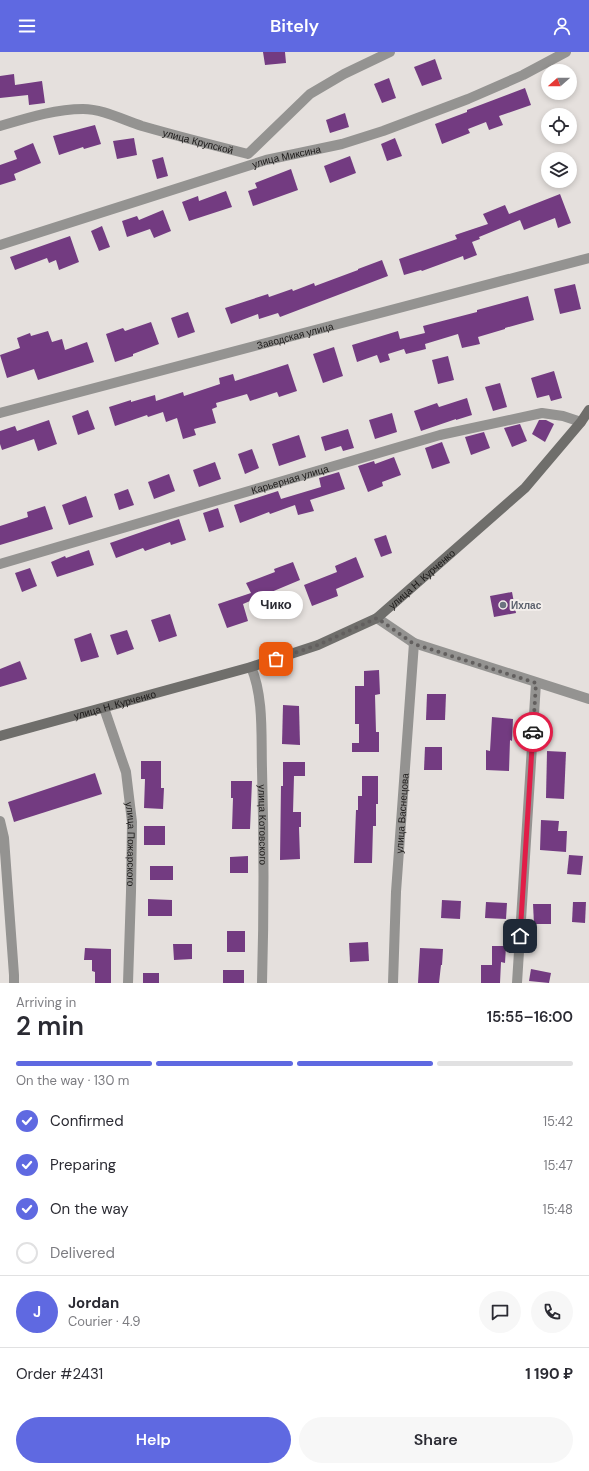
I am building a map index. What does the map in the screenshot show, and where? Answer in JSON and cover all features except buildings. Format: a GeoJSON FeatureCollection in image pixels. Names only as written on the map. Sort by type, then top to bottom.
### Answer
{"type":"FeatureCollection","features":[{"type":"Feature","properties":{"kind":"main road","name":"улица Н. Курченко"},"geometry":{"type":"LineString","coordinates":[[0,736],[251,667],[318,645],[377,618],[525,488],[581,422],[589,410]]}},
{"type":"Feature","properties":{"kind":"street"},"geometry":{"type":"LineString","coordinates":[[222,174],[248,154],[310,94],[344,74],[390,52]]}},
{"type":"Feature","properties":{"kind":"street","name":"улица Миксина"},"geometry":{"type":"LineString","coordinates":[[0,245],[266,160],[342,144],[383,131],[468,99],[523,75],[566,52]]}},
{"type":"Feature","properties":{"kind":"street","name":"улица Крупской"},"geometry":{"type":"LineString","coordinates":[[0,126],[51,113],[85,109],[107,114],[167,134],[248,154]]}},
{"type":"Feature","properties":{"kind":"street","name":"Заводская улица"},"geometry":{"type":"LineString","coordinates":[[0,413],[589,258]]}},
{"type":"Feature","properties":{"kind":"street","name":"Карьерная улица"},"geometry":{"type":"LineString","coordinates":[[0,564],[440,435],[542,413],[563,416],[581,422]]}},
{"type":"Feature","properties":{"kind":"street"},"geometry":{"type":"LineString","coordinates":[[377,618],[414,644],[589,699]]}},
{"type":"Feature","properties":{"kind":"street","name":"улица Васнецова"},"geometry":{"type":"LineString","coordinates":[[393,983],[396,892],[414,644]]}},
{"type":"Feature","properties":{"kind":"street","name":"улица Котовского"},"geometry":{"type":"LineString","coordinates":[[251,667],[256,679],[259,695],[264,825],[262,983]]}},
{"type":"Feature","properties":{"kind":"street"},"geometry":{"type":"LineString","coordinates":[[517,983],[536,683]]}},
{"type":"Feature","properties":{"kind":"street","name":"улица Пожарского"},"geometry":{"type":"LineString","coordinates":[[104,708],[126,772],[132,822],[128,983]]}},
{"type":"Feature","properties":{"kind":"street"},"geometry":{"type":"LineString","coordinates":[[0,821],[4,838],[14,983]]}},
{"type":"Feature","properties":{"kind":"way so far"},"geometry":{"type":"LineString","coordinates":[[276,659],[318,645],[377,618],[414,644],[536,683],[533,732]]}},
{"type":"Feature","properties":{"kind":"place","name":"Ихлас"},"geometry":{"type":"Point","coordinates":[503,605]}},
{"type":"Feature","properties":{"kind":"place","name":"Чико"},"geometry":{"type":"Point","coordinates":[276,659]}},
{"type":"Feature","properties":{"kind":"route"},"geometry":{"type":"LineString","coordinates":[[520,936],[533,732]]}}]}
